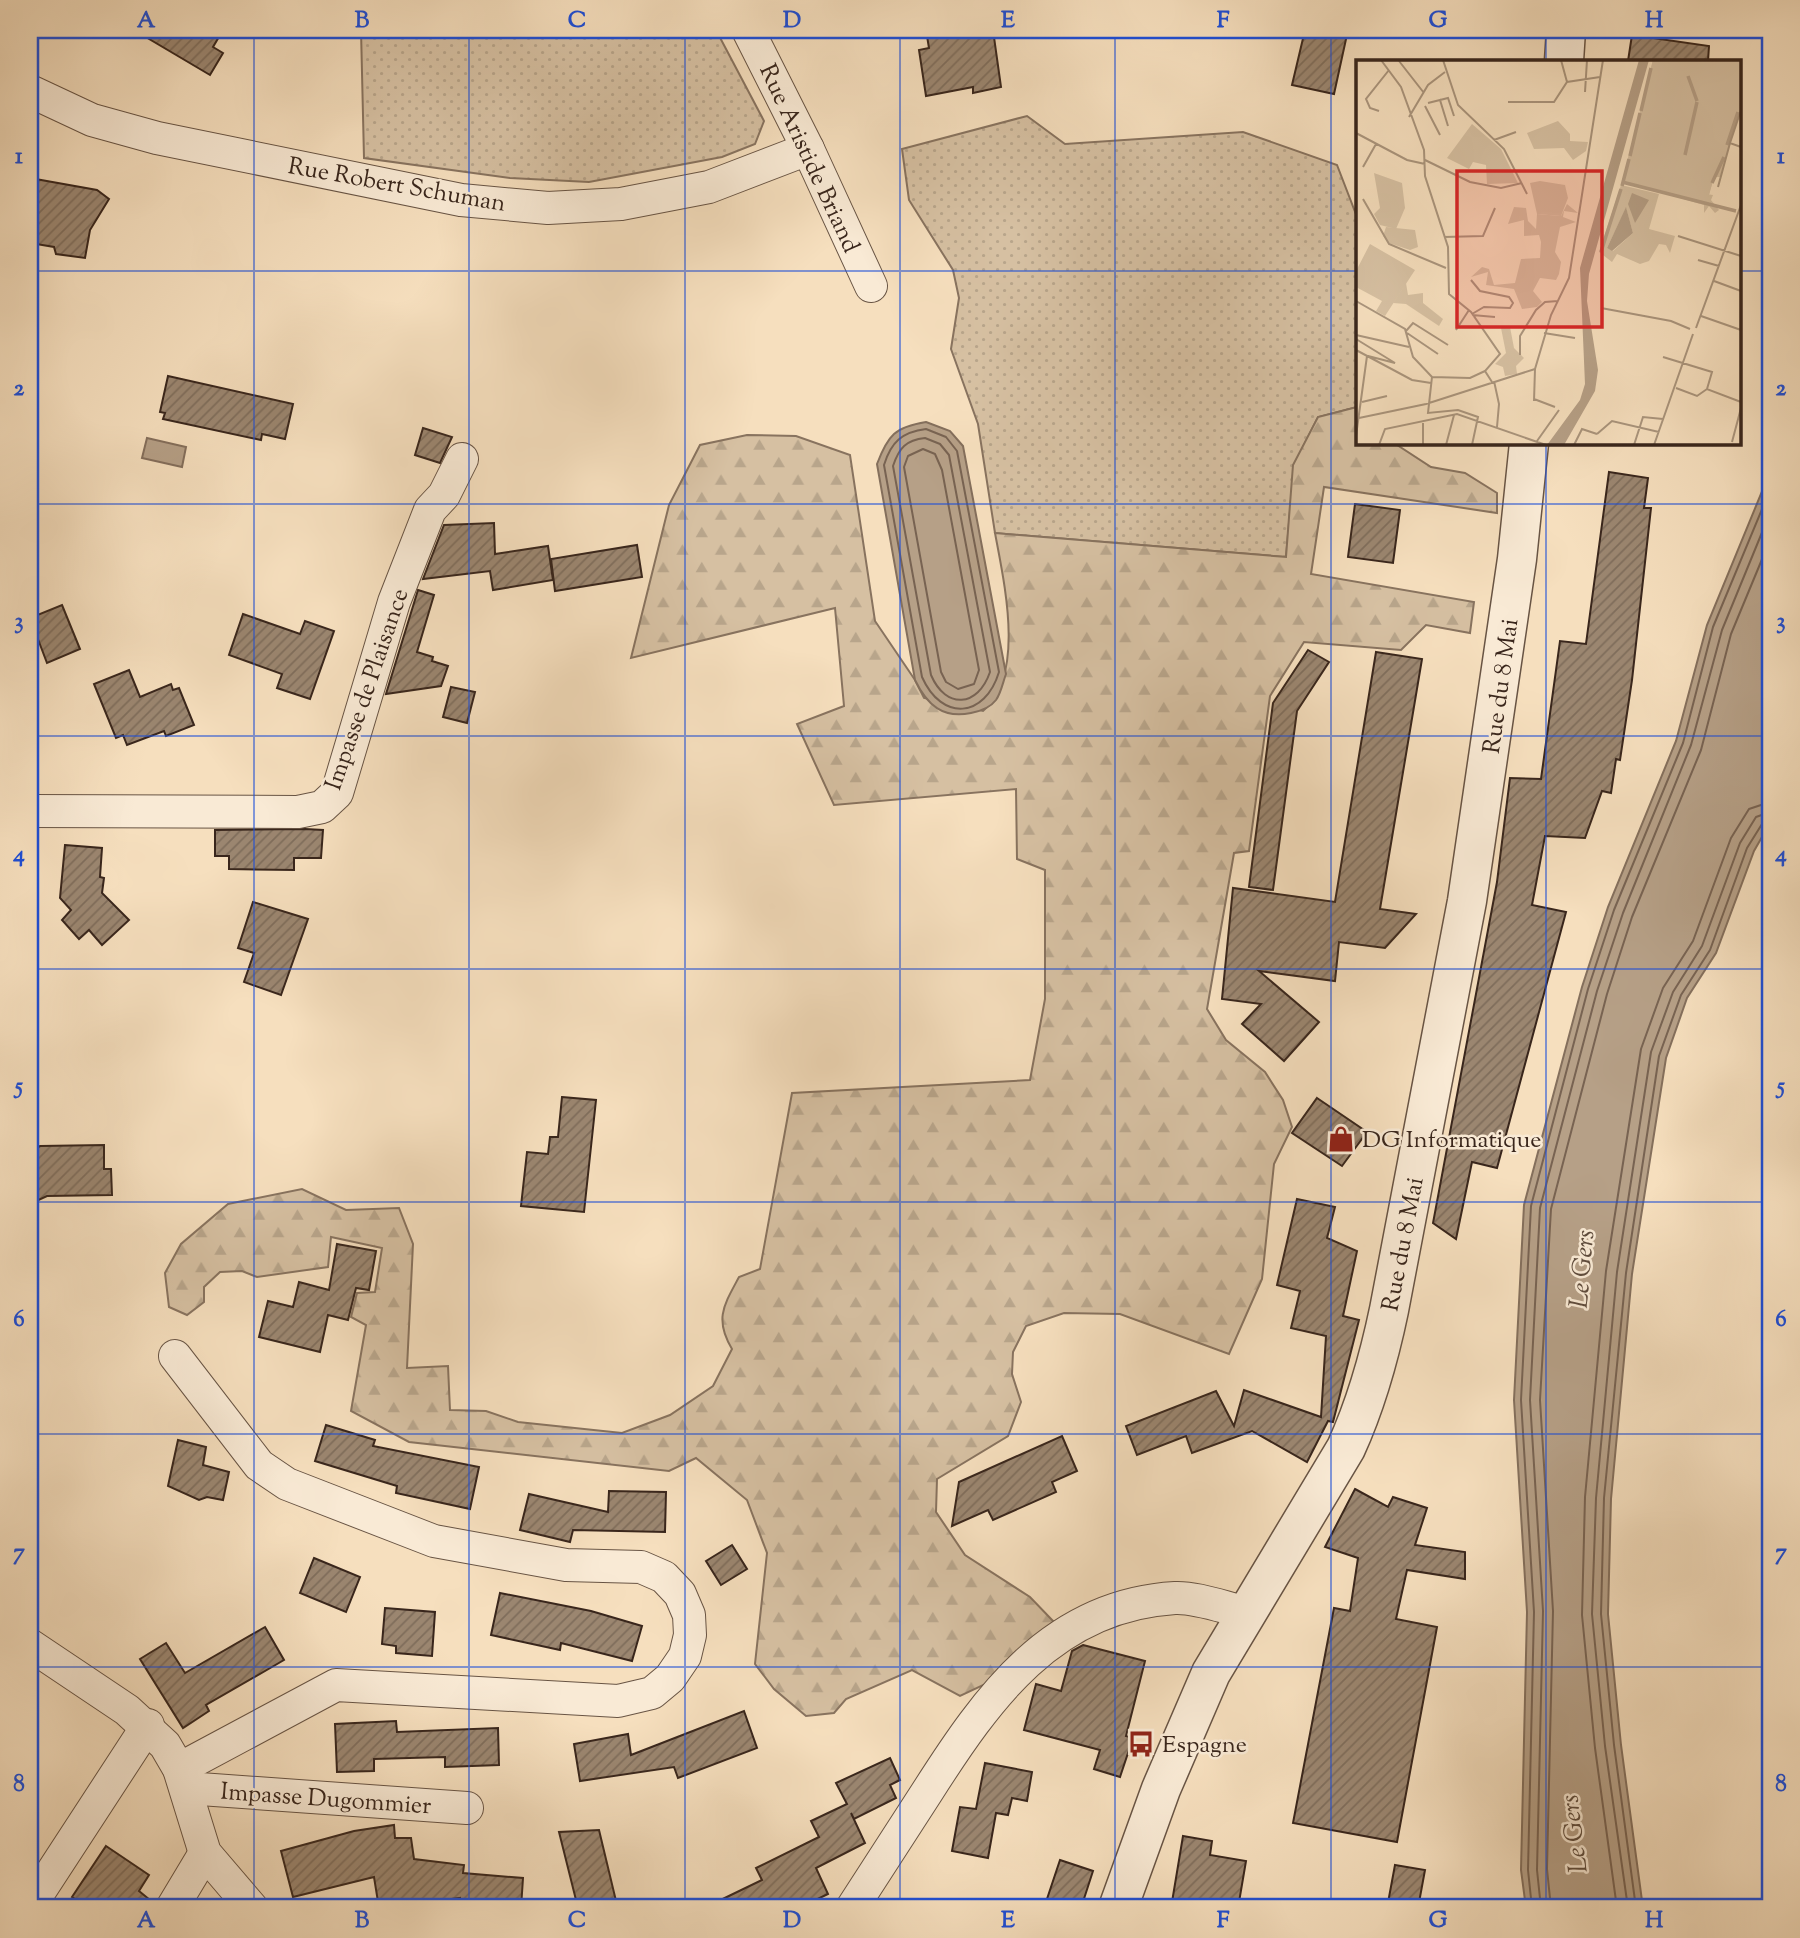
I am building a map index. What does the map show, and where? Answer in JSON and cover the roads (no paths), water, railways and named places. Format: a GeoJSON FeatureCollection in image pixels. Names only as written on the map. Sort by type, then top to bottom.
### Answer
{"type":"FeatureCollection","features":[{"type":"Feature","properties":{"kind":"street","name":"Rue Aristide Briand"},"geometry":{"type":"LineString","coordinates":[[748,30],[808,149],[871,286]]}},
{"type":"Feature","properties":{"kind":"street"},"geometry":{"type":"LineString","coordinates":[[1563,60],[1566,30]]}},
{"type":"Feature","properties":{"kind":"street","name":"Rue Robert Schuman"},"geometry":{"type":"LineString","coordinates":[[30,91],[92,120],[157,138],[461,200],[548,208],[621,204],[709,187],[808,149]]}},
{"type":"Feature","properties":{"kind":"street","name":"Rue du 8 Mai"},"geometry":{"type":"LineString","coordinates":[[1118,1908],[1161,1789],[1210,1673],[1346,1448],[1361,1413],[1384,1330],[1469,888],[1515,573],[1529,444]]}},
{"type":"Feature","properties":{"kind":"street","name":"Impasse de Plaisance"},"geometry":{"type":"LineString","coordinates":[[30,811],[298,812],[321,807],[337,793],[394,602],[429,510],[444,495],[462,459]]}},
{"type":"Feature","properties":{"kind":"street"},"geometry":{"type":"LineString","coordinates":[[175,1356],[259,1465],[287,1484],[434,1541],[566,1564],[641,1567],[664,1577],[680,1594],[689,1615],[690,1635],[685,1656],[670,1678],[652,1693],[618,1701],[336,1685],[183,1779]]}},
{"type":"Feature","properties":{"kind":"street"},"geometry":{"type":"LineString","coordinates":[[852,1908],[973,1720],[1051,1641],[1093,1617],[1131,1604],[1178,1597],[1248,1613]]}},
{"type":"Feature","properties":{"kind":"street"},"geometry":{"type":"LineString","coordinates":[[30,1645],[148,1726],[165,1745],[183,1779],[205,1853],[252,1908]]}},
{"type":"Feature","properties":{"kind":"street"},"geometry":{"type":"LineString","coordinates":[[30,1906],[148,1726]]}},
{"type":"Feature","properties":{"kind":"street","name":"Impasse Dugommier"},"geometry":{"type":"LineString","coordinates":[[183,1779],[467,1808]]}},
{"type":"Feature","properties":{"kind":"street"},"geometry":{"type":"LineString","coordinates":[[172,1908],[205,1853]]}},
{"type":"Feature","properties":{"kind":"water"},"geometry":{"type":"Polygon","coordinates":[[[926,422],[950,431],[963,446],[1006,674],[994,703],[971,713],[952,714],[937,708],[925,697],[915,680],[877,464],[894,434],[926,422]]]}},
{"type":"Feature","properties":{"kind":"water"},"geometry":{"type":"Polygon","coordinates":[[[147,438],[186,447],[182,467],[142,458],[147,438]]]}},
{"type":"Feature","properties":{"kind":"water","name":"Le Gers"},"geometry":{"type":"Polygon","coordinates":[[[1770,472],[1770,823],[1754,851],[1716,953],[1687,998],[1666,1058],[1632,1274],[1611,1499],[1608,1614],[1621,1745],[1643,1908],[1526,1908],[1521,1870],[1527,1612],[1514,1400],[1524,1205],[1582,987],[1608,907],[1676,741],[1707,625],[1770,472]]]}},
{"type":"Feature","properties":{"kind":"place","name":"DG Informatique"},"geometry":{"type":"Point","coordinates":[1341,1139]}},
{"type":"Feature","properties":{"kind":"place","name":"Espagne"},"geometry":{"type":"Point","coordinates":[1141,1744]}}]}
